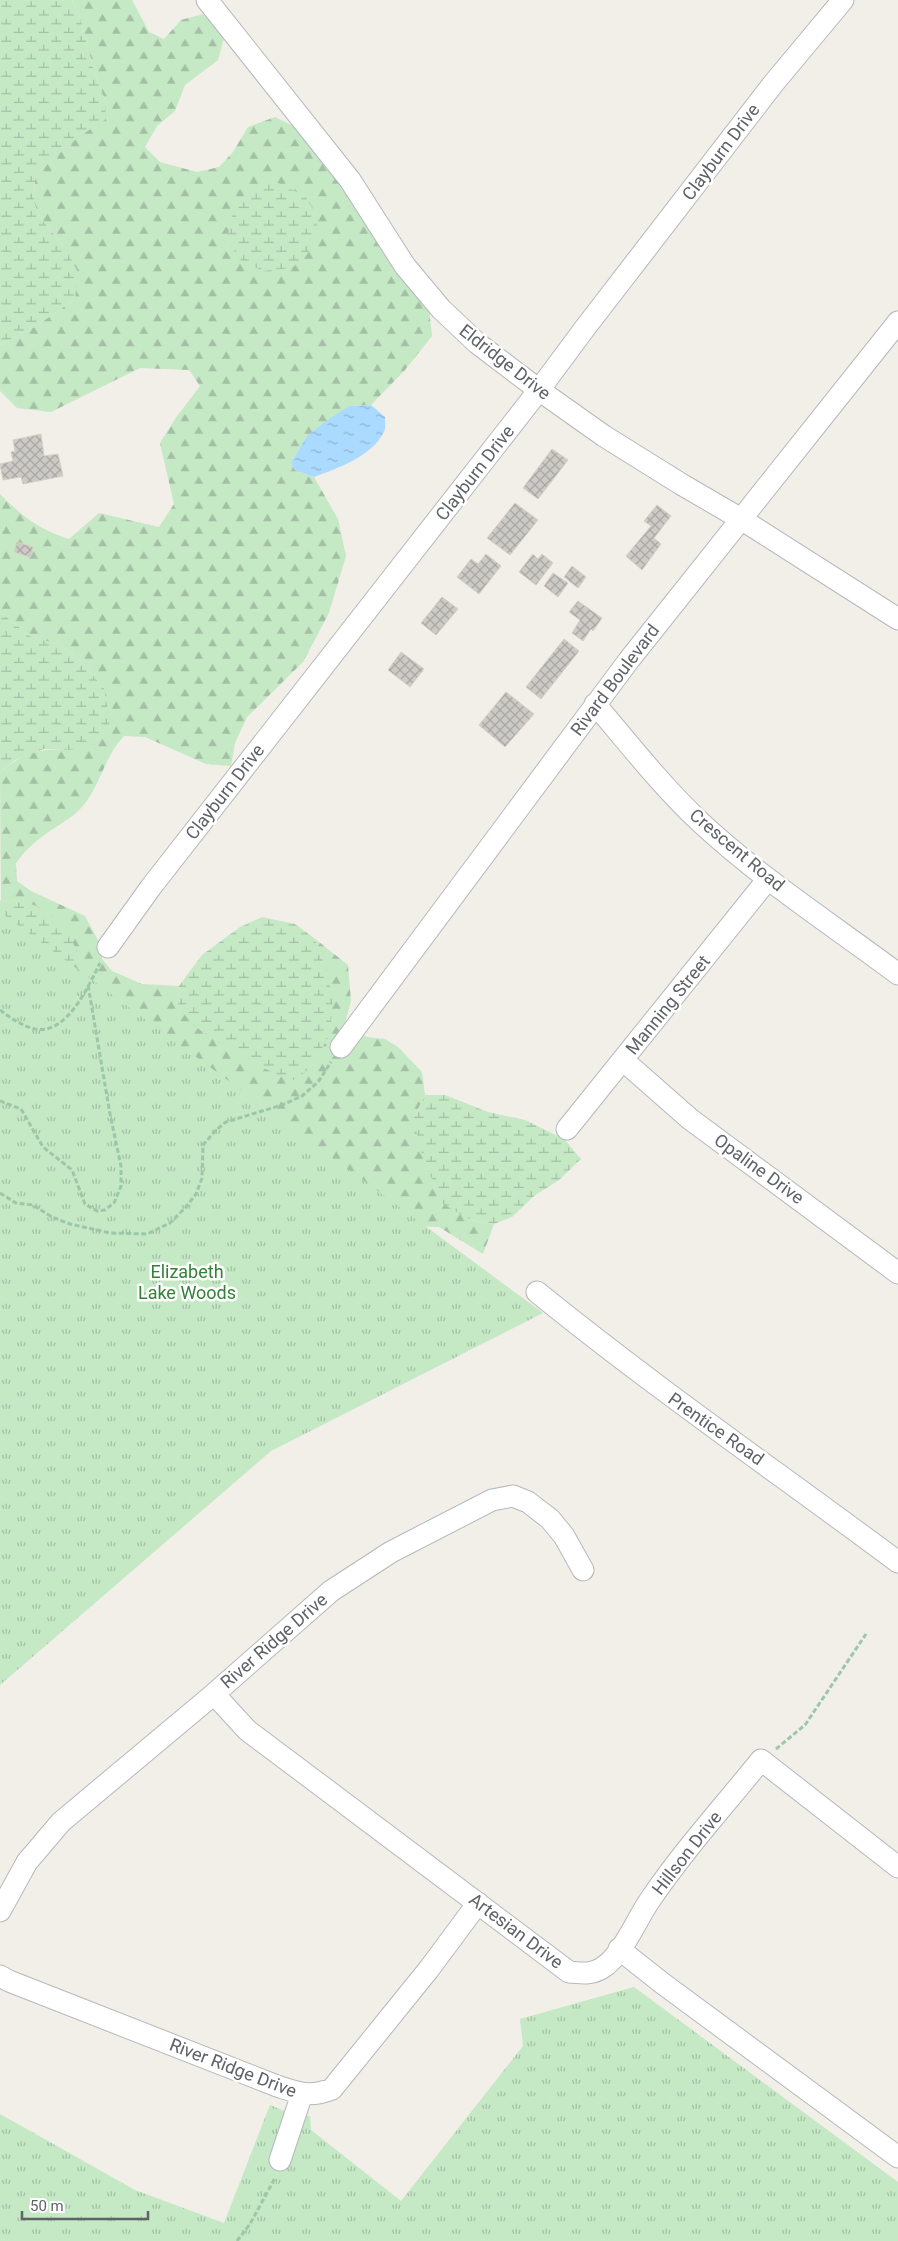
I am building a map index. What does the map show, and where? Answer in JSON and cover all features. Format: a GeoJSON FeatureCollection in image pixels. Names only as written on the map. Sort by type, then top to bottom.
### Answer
{"type":"FeatureCollection","features":[{"type":"Feature","properties":{"kind":"street","name":"Eldridge Drive"},"geometry":{"type":"LineString","coordinates":[[207,0],[350,180],[405,266],[441,309],[478,343],[539,390],[604,436],[742,519],[898,619]]}},
{"type":"Feature","properties":{"kind":"street","name":"Clayburn Drive"},"geometry":{"type":"LineString","coordinates":[[108,947],[151,887],[539,390],[584,328],[773,84],[843,0]]}},
{"type":"Feature","properties":{"kind":"street","name":"Rivard Boulevard"},"geometry":{"type":"LineString","coordinates":[[341,1047],[595,704],[898,322]]}},
{"type":"Feature","properties":{"kind":"street","name":"Crescent Road"},"geometry":{"type":"LineString","coordinates":[[595,704],[670,791],[699,821],[768,879],[898,974]]}},
{"type":"Feature","properties":{"kind":"street","name":"Manning Street"},"geometry":{"type":"LineString","coordinates":[[567,1129],[624,1061],[768,879]]}},
{"type":"Feature","properties":{"kind":"street","name":"Opaline Drive"},"geometry":{"type":"LineString","coordinates":[[624,1061],[690,1118],[898,1272]]}},
{"type":"Feature","properties":{"kind":"street","name":"Prentice Road"},"geometry":{"type":"LineString","coordinates":[[537,1292],[653,1384],[789,1480],[898,1562]]}},
{"type":"Feature","properties":{"kind":"street","name":"River Ridge Drive"},"geometry":{"type":"LineString","coordinates":[[0,1911],[27,1862],[61,1822],[214,1694],[331,1591],[391,1552],[492,1500],[514,1496],[528,1502],[550,1519],[564,1536],[583,1570]]}},
{"type":"Feature","properties":{"kind":"street","name":"Artesian Drive"},"geometry":{"type":"LineString","coordinates":[[214,1694],[247,1730],[569,1972],[590,1974],[604,1968],[619,1949]]}},
{"type":"Feature","properties":{"kind":"street"},"geometry":{"type":"LineString","coordinates":[[761,1760],[898,1867]]}},
{"type":"Feature","properties":{"kind":"street","name":"Hillson Drive"},"geometry":{"type":"LineString","coordinates":[[619,1949],[636,1927],[648,1902],[659,1887],[761,1760]]}},
{"type":"Feature","properties":{"kind":"street","name":"River Ridge Drive"},"geometry":{"type":"LineString","coordinates":[[0,1976],[302,2094],[317,2095],[332,2089],[429,1969],[478,1903]]}},
{"type":"Feature","properties":{"kind":"street"},"geometry":{"type":"LineString","coordinates":[[619,1949],[662,1983],[898,2157]]}},
{"type":"Feature","properties":{"kind":"street"},"geometry":{"type":"LineString","coordinates":[[280,2160],[302,2094]]}},
{"type":"Feature","properties":{"kind":"path"},"geometry":{"type":"LineString","coordinates":[[0,1010],[19,1023],[36,1029],[52,1028],[71,1013],[108,947]]}},
{"type":"Feature","properties":{"kind":"path"},"geometry":{"type":"LineString","coordinates":[[0,1100],[21,1109],[43,1147],[72,1170],[84,1204],[98,1211],[105,1210],[114,1203],[121,1186],[121,1166],[88,985]]}},
{"type":"Feature","properties":{"kind":"path"},"geometry":{"type":"LineString","coordinates":[[0,1193],[16,1203],[33,1205],[52,1217],[70,1224],[110,1233],[147,1234],[170,1222],[186,1207],[196,1194],[202,1178],[203,1145],[216,1130],[226,1122],[282,1105],[302,1096],[318,1082],[341,1047]]}},
{"type":"Feature","properties":{"kind":"path"},"geometry":{"type":"LineString","coordinates":[[761,1760],[805,1725],[866,1634]]}},
{"type":"Feature","properties":{"kind":"path"},"geometry":{"type":"LineString","coordinates":[[237,2241],[250,2224],[267,2194],[280,2160]]}},
{"type":"Feature","properties":{"kind":"green space"},"geometry":{"type":"Polygon","coordinates":[[[0,0],[72,0],[80,17],[94,71],[106,103],[105,120],[68,145],[35,176],[34,203],[41,219],[64,246],[78,272],[75,299],[36,326],[0,345],[0,0]]]}},
{"type":"Feature","properties":{"kind":"green space"},"geometry":{"type":"Polygon","coordinates":[[[72,0],[132,0],[149,32],[164,39],[181,20],[203,14],[224,38],[218,60],[185,85],[175,111],[157,126],[145,147],[160,162],[197,172],[219,167],[233,152],[248,127],[275,117],[299,129],[327,159],[429,309],[432,336],[405,370],[371,405],[349,406],[307,436],[291,463],[295,470],[314,477],[338,519],[346,556],[329,613],[303,662],[247,717],[235,743],[231,766],[206,764],[145,737],[124,736],[113,751],[91,794],[82,807],[73,816],[38,840],[16,863],[17,881],[31,891],[85,916],[101,946],[102,959],[112,971],[142,984],[179,986],[178,1006],[325,965],[314,938],[348,965],[351,1001],[345,1023],[367,1037],[385,1039],[398,1047],[422,1072],[425,1095],[413,1119],[471,1220],[494,1224],[483,1254],[439,1227],[256,1222],[22,900],[1,902],[0,772],[17,760],[33,753],[50,750],[70,750],[104,688],[80,661],[61,645],[31,637],[0,612],[0,494],[31,521],[48,531],[69,539],[99,513],[159,527],[174,504],[160,443],[175,419],[200,386],[189,370],[140,368],[51,412],[17,408],[0,391],[0,345],[36,326],[75,299],[64,246],[41,219],[34,203],[35,176],[77,136],[106,103],[94,71],[80,17],[72,0]]]}},
{"type":"Feature","properties":{"kind":"green space"},"geometry":{"type":"Polygon","coordinates":[[[276,182],[305,196],[319,219],[309,251],[292,268],[263,271],[240,260],[227,239],[233,211],[255,188],[276,182]]]}},
{"type":"Feature","properties":{"kind":"green space"},"geometry":{"type":"Polygon","coordinates":[[[0,612],[31,637],[61,645],[80,661],[104,688],[110,723],[97,744],[70,750],[44,749],[15,760],[0,772],[0,612]]]}},
{"type":"Feature","properties":{"kind":"green space"},"geometry":{"type":"Polygon","coordinates":[[[0,899],[1,902],[22,900],[45,910],[67,931],[77,951],[71,984],[0,1006],[0,899]]]}},
{"type":"Feature","properties":{"kind":"green space","name":"Elizabeth Lake Woods"},"geometry":{"type":"Polygon","coordinates":[[[0,912],[543,1313],[271,1451],[0,1685],[0,912]]]}},
{"type":"Feature","properties":{"kind":"green space"},"geometry":{"type":"Polygon","coordinates":[[[262,917],[295,924],[314,938],[325,965],[333,998],[330,1034],[311,1068],[292,1081],[259,1066],[225,1047],[193,1025],[178,1006],[179,986],[202,955],[240,927],[262,917]]]}},
{"type":"Feature","properties":{"kind":"green space"},"geometry":{"type":"Polygon","coordinates":[[[425,1095],[445,1095],[488,1112],[525,1120],[564,1139],[581,1159],[559,1180],[534,1196],[512,1217],[494,1224],[471,1220],[443,1204],[424,1161],[413,1119],[425,1095]]]}},
{"type":"Feature","properties":{"kind":"green space"},"geometry":{"type":"Polygon","coordinates":[[[634,1987],[898,2182],[898,2241],[0,2241],[0,2114],[135,2190],[224,2223],[270,2105],[294,2115],[310,2116],[311,2130],[401,2201],[523,2046],[520,2019],[634,1987]]]}},
{"type":"Feature","properties":{"kind":"water"},"geometry":{"type":"Polygon","coordinates":[[[371,405],[385,417],[385,429],[371,448],[353,460],[314,477],[295,470],[291,463],[307,436],[349,406],[371,405]]]}},
{"type":"Feature","properties":{"kind":"building"},"geometry":{"type":"Polygon","coordinates":[[[41,434],[44,456],[58,454],[63,476],[23,484],[21,477],[3,480],[0,464],[13,461],[11,452],[15,451],[13,440],[41,434]]]}},
{"type":"Feature","properties":{"kind":"building"},"geometry":{"type":"Polygon","coordinates":[[[552,449],[568,460],[538,499],[523,488],[552,449]]]}},
{"type":"Feature","properties":{"kind":"building"},"geometry":{"type":"Polygon","coordinates":[[[515,503],[538,520],[510,555],[487,538],[515,503]]]}},
{"type":"Feature","properties":{"kind":"building"},"geometry":{"type":"Polygon","coordinates":[[[657,505],[671,516],[654,538],[661,544],[642,570],[626,556],[651,526],[644,521],[657,505]]]}},
{"type":"Feature","properties":{"kind":"building"},"geometry":{"type":"Polygon","coordinates":[[[17,542],[33,547],[30,557],[14,552],[17,542]]]}},
{"type":"Feature","properties":{"kind":"building"},"geometry":{"type":"Polygon","coordinates":[[[486,554],[501,566],[479,594],[457,577],[471,559],[478,564],[486,554]]]}},
{"type":"Feature","properties":{"kind":"building"},"geometry":{"type":"Polygon","coordinates":[[[533,554],[538,559],[542,554],[553,563],[536,585],[519,572],[533,554]]]}},
{"type":"Feature","properties":{"kind":"building"},"geometry":{"type":"Polygon","coordinates":[[[572,566],[586,577],[578,588],[564,577],[572,566]]]}},
{"type":"Feature","properties":{"kind":"building"},"geometry":{"type":"Polygon","coordinates":[[[553,573],[568,583],[558,597],[544,586],[553,573]]]}},
{"type":"Feature","properties":{"kind":"building"},"geometry":{"type":"Polygon","coordinates":[[[442,597],[458,609],[436,635],[421,623],[442,597]]]}},
{"type":"Feature","properties":{"kind":"building"},"geometry":{"type":"Polygon","coordinates":[[[578,601],[602,618],[583,641],[572,633],[580,620],[569,612],[578,601]]]}},
{"type":"Feature","properties":{"kind":"building"},"geometry":{"type":"Polygon","coordinates":[[[564,639],[579,651],[541,699],[526,687],[564,639]]]}},
{"type":"Feature","properties":{"kind":"building"},"geometry":{"type":"Polygon","coordinates":[[[401,652],[424,669],[410,687],[388,670],[401,652]]]}},
{"type":"Feature","properties":{"kind":"building"},"geometry":{"type":"Polygon","coordinates":[[[506,692],[534,714],[505,747],[479,725],[506,692]]]}}]}
